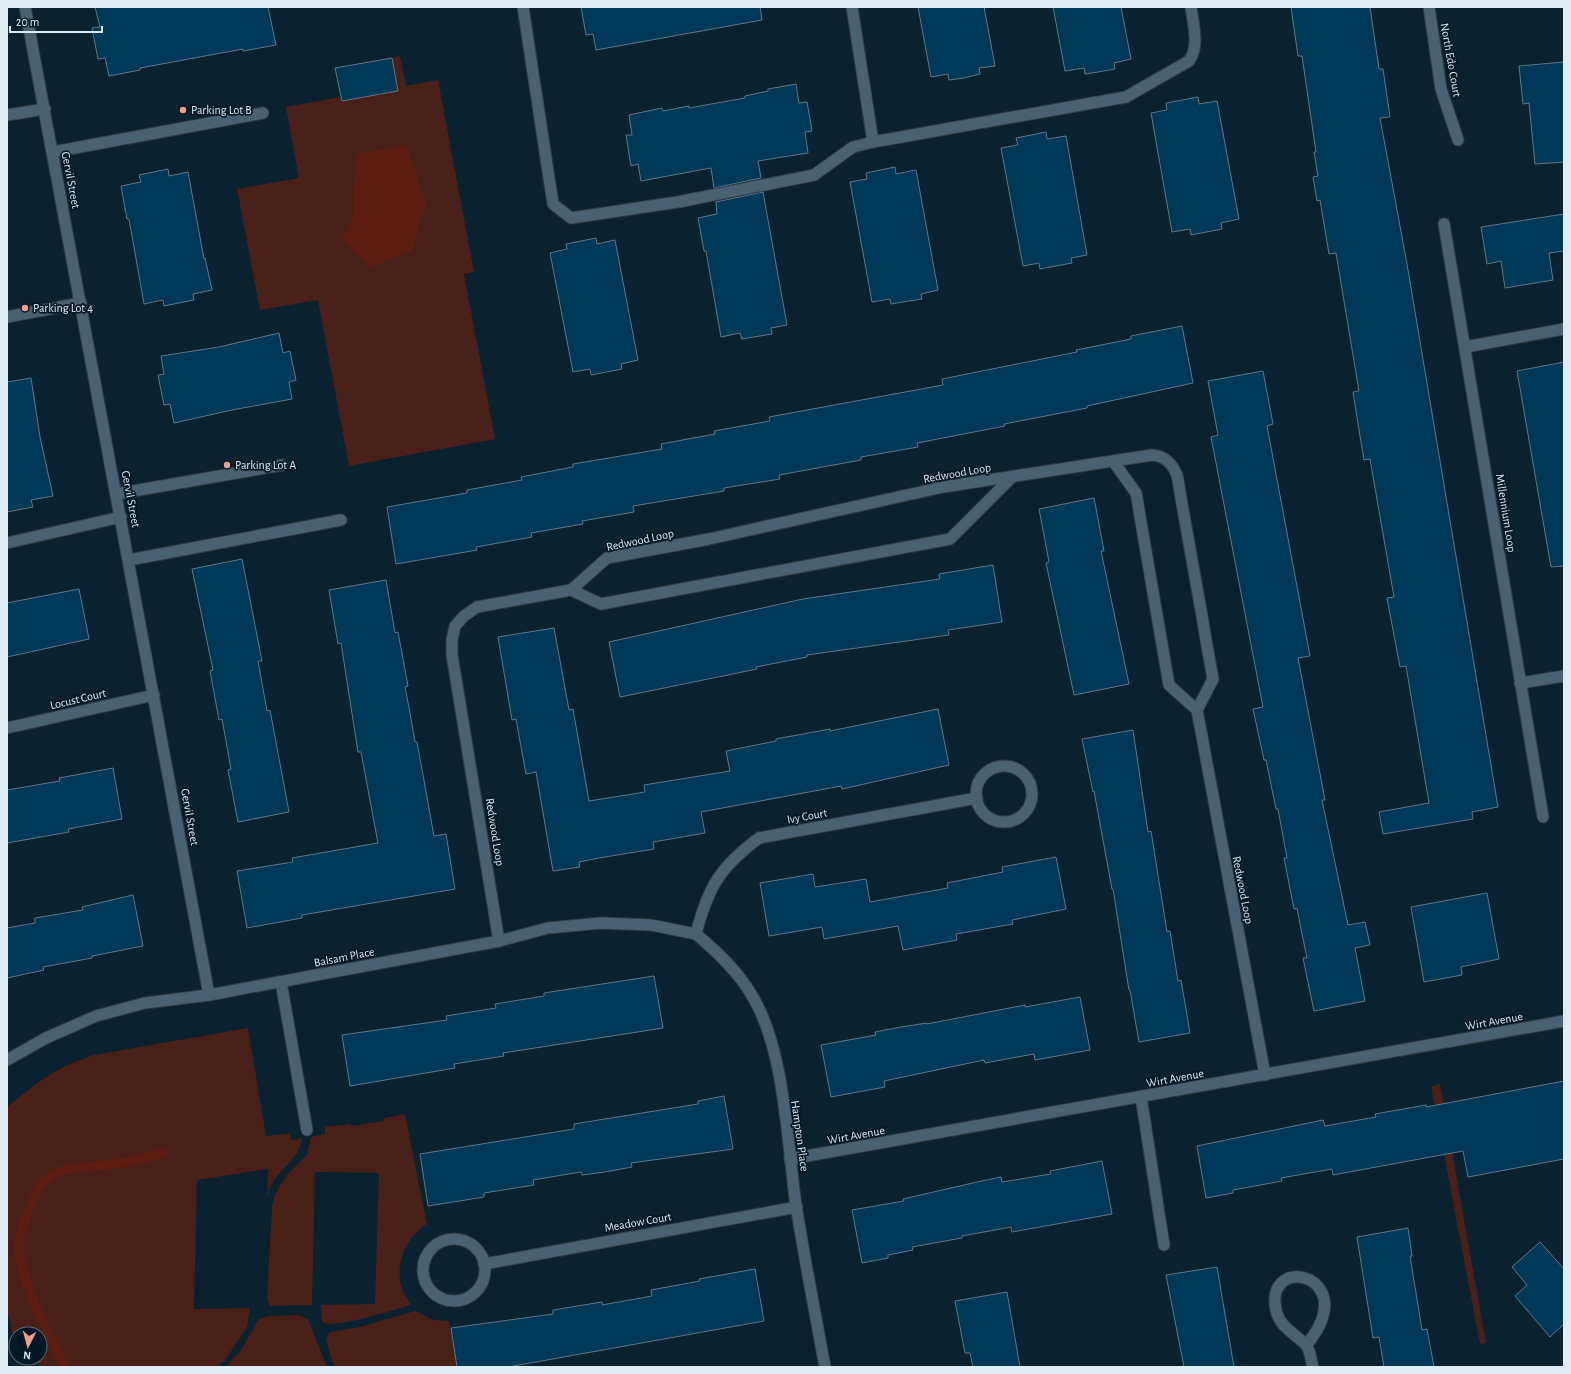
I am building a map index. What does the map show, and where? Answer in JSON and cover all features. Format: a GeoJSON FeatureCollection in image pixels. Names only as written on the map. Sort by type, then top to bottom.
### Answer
{"type":"FeatureCollection","features":[{"type":"Feature","properties":{"kind":"street","name":"Gervil Street"},"geometry":{"type":"LineString","coordinates":[[26,7],[209,995]]}},
{"type":"Feature","properties":{"kind":"street"},"geometry":{"type":"LineString","coordinates":[[523,7],[553,204],[571,218],[678,202],[814,175],[853,147],[873,142],[1126,97],[1189,61],[1194,54],[1196,45],[1191,7]]}},
{"type":"Feature","properties":{"kind":"street"},"geometry":{"type":"LineString","coordinates":[[852,7],[873,142]]}},
{"type":"Feature","properties":{"kind":"street","name":"North Edo Court"},"geometry":{"type":"LineString","coordinates":[[1429,7],[1440,89],[1458,140]]}},
{"type":"Feature","properties":{"kind":"street"},"geometry":{"type":"LineString","coordinates":[[7,116],[45,109]]}},
{"type":"Feature","properties":{"kind":"street"},"geometry":{"type":"LineString","coordinates":[[53,152],[263,113]]}},
{"type":"Feature","properties":{"kind":"street","name":"Millennium Loop"},"geometry":{"type":"LineString","coordinates":[[1444,224],[1543,817]]}},
{"type":"Feature","properties":{"kind":"street"},"geometry":{"type":"LineString","coordinates":[[7,317],[81,303]]}},
{"type":"Feature","properties":{"kind":"street"},"geometry":{"type":"LineString","coordinates":[[1465,347],[1564,329]]}},
{"type":"Feature","properties":{"kind":"street","name":"Redwood Loop"},"geometry":{"type":"LineString","coordinates":[[500,940],[452,655],[452,640],[455,626],[464,616],[477,608],[571,590],[607,558],[710,539],[943,487],[1113,461],[1159,456],[1172,465],[1177,475],[1213,679],[1196,710],[1265,1075]]}},
{"type":"Feature","properties":{"kind":"street"},"geometry":{"type":"LineString","coordinates":[[1113,461],[1136,493],[1169,685],[1196,710]]}},
{"type":"Feature","properties":{"kind":"street"},"geometry":{"type":"LineString","coordinates":[[116,494],[282,465]]}},
{"type":"Feature","properties":{"kind":"street"},"geometry":{"type":"LineString","coordinates":[[571,590],[601,604],[950,539],[1012,476]]}},
{"type":"Feature","properties":{"kind":"street"},"geometry":{"type":"LineString","coordinates":[[7,544],[121,517]]}},
{"type":"Feature","properties":{"kind":"street"},"geometry":{"type":"LineString","coordinates":[[129,560],[341,520]]}},
{"type":"Feature","properties":{"kind":"street"},"geometry":{"type":"LineString","coordinates":[[1520,683],[1564,676]]}},
{"type":"Feature","properties":{"kind":"street","name":"Locust Court"},"geometry":{"type":"LineString","coordinates":[[7,728],[154,695]]}},
{"type":"Feature","properties":{"kind":"street"},"geometry":{"type":"LineString","coordinates":[[1004,766],[1014,768],[1027,778],[1031,786],[1032,794],[1028,807],[1020,817],[1012,820],[994,820],[986,815],[980,807],[977,798],[977,789],[980,779],[986,772],[1004,766]]}},
{"type":"Feature","properties":{"kind":"street","name":"Ivy Court"},"geometry":{"type":"LineString","coordinates":[[696,934],[704,904],[715,880],[736,855],[759,838],[977,798]]}},
{"type":"Feature","properties":{"kind":"street","name":"Balsam Place"},"geometry":{"type":"LineString","coordinates":[[7,1060],[46,1038],[96,1016],[145,1003],[209,995],[281,982],[500,940],[548,928],[601,923],[651,925],[696,934]]}},
{"type":"Feature","properties":{"kind":"street","name":"Hampton Place"},"geometry":{"type":"LineString","coordinates":[[696,934],[720,955],[751,993],[768,1029],[777,1068],[796,1207],[825,1367]]}},
{"type":"Feature","properties":{"kind":"street"},"geometry":{"type":"LineString","coordinates":[[281,982],[307,1130]]}},
{"type":"Feature","properties":{"kind":"street","name":"Wirt Avenue"},"geometry":{"type":"LineString","coordinates":[[790,1159],[1564,1021]]}},
{"type":"Feature","properties":{"kind":"street"},"geometry":{"type":"LineString","coordinates":[[1140,1097],[1164,1245]]}},
{"type":"Feature","properties":{"kind":"street","name":"Meadow Court"},"geometry":{"type":"LineString","coordinates":[[484,1264],[796,1207]]}},
{"type":"Feature","properties":{"kind":"street"},"geometry":{"type":"LineString","coordinates":[[449,1238],[470,1242],[478,1250],[484,1264],[484,1279],[479,1289],[471,1296],[461,1301],[451,1302],[441,1299],[429,1290],[422,1276],[425,1256],[439,1241],[449,1238]]}},
{"type":"Feature","properties":{"kind":"street"},"geometry":{"type":"LineString","coordinates":[[1307,1345],[1320,1325],[1325,1302],[1322,1291],[1316,1283],[1306,1278],[1295,1276],[1287,1278],[1280,1284],[1276,1293],[1275,1308],[1278,1318],[1291,1334],[1307,1345],[1313,1367]]}},
{"type":"Feature","properties":{"kind":"shaded area"},"geometry":{"type":"Polygon","coordinates":[[[400,56],[406,86],[438,80],[474,272],[464,274],[495,439],[349,466],[318,300],[260,310],[237,189],[299,178],[286,107],[341,97],[335,68],[400,56]]]}},
{"type":"Feature","properties":{"kind":"shaded area"},"geometry":{"type":"Polygon","coordinates":[[[407,145],[426,204],[412,251],[370,267],[343,239],[353,220],[356,154],[407,145]]]}},
{"type":"Feature","properties":{"kind":"shaded area"},"geometry":{"type":"Polygon","coordinates":[[[248,1028],[266,1136],[289,1133],[292,1141],[302,1138],[299,1150],[273,1183],[269,1190],[267,1199],[268,1169],[197,1180],[194,1309],[250,1308],[247,1327],[225,1360],[218,1367],[40,1367],[48,1366],[48,1326],[11,1326],[7,1308],[7,1107],[28,1090],[58,1070],[94,1055],[248,1028]]]}},
{"type":"Feature","properties":{"kind":"shaded area"},"geometry":{"type":"Polygon","coordinates":[[[1440,1084],[1486,1343],[1480,1344],[1431,1086],[1440,1084]]]}},
{"type":"Feature","properties":{"kind":"shaded area"},"geometry":{"type":"Polygon","coordinates":[[[405,1114],[427,1224],[413,1236],[403,1253],[401,1262],[400,1282],[411,1305],[351,1321],[328,1324],[322,1322],[321,1305],[375,1304],[379,1173],[315,1172],[312,1305],[270,1306],[267,1299],[272,1207],[275,1195],[280,1185],[287,1175],[307,1155],[311,1137],[325,1134],[325,1127],[350,1124],[351,1126],[384,1121],[384,1118],[405,1114]]]}},
{"type":"Feature","properties":{"kind":"shaded area"},"geometry":{"type":"Polygon","coordinates":[[[415,1311],[433,1320],[449,1321],[457,1367],[334,1367],[326,1339],[330,1332],[360,1327],[415,1311]]]}},
{"type":"Feature","properties":{"kind":"shaded area"},"geometry":{"type":"Polygon","coordinates":[[[298,1315],[308,1319],[327,1367],[226,1367],[241,1350],[259,1319],[268,1316],[298,1315]]]}},
{"type":"Feature","properties":{"kind":"building"},"geometry":{"type":"Polygon","coordinates":[[[95,7],[268,7],[276,45],[243,51],[243,49],[140,68],[140,70],[109,76],[105,58],[98,59],[92,28],[100,27],[95,7]]]}},
{"type":"Feature","properties":{"kind":"building"},"geometry":{"type":"Polygon","coordinates":[[[581,7],[760,7],[762,20],[596,50],[593,34],[586,35],[581,7]]]}},
{"type":"Feature","properties":{"kind":"building"},"geometry":{"type":"Polygon","coordinates":[[[918,7],[984,7],[995,66],[979,68],[980,74],[964,78],[949,80],[948,74],[931,77],[918,7]]]}},
{"type":"Feature","properties":{"kind":"building"},"geometry":{"type":"Polygon","coordinates":[[[1053,7],[1121,7],[1131,59],[1114,63],[1115,69],[1085,74],[1084,68],[1065,71],[1053,7]]]}},
{"type":"Feature","properties":{"kind":"building"},"geometry":{"type":"Polygon","coordinates":[[[1291,7],[1370,7],[1379,69],[1383,69],[1390,117],[1380,118],[1407,264],[1498,807],[1472,812],[1473,819],[1383,834],[1379,812],[1429,803],[1406,666],[1400,667],[1387,598],[1394,597],[1370,459],[1364,460],[1353,392],[1359,391],[1336,253],[1329,254],[1320,200],[1317,201],[1313,177],[1318,176],[1314,152],[1316,152],[1302,56],[1298,56],[1291,7]]]}},
{"type":"Feature","properties":{"kind":"building"},"geometry":{"type":"Polygon","coordinates":[[[392,58],[398,91],[342,101],[335,68],[392,58]]]}},
{"type":"Feature","properties":{"kind":"building"},"geometry":{"type":"Polygon","coordinates":[[[1564,62],[1564,162],[1535,164],[1529,103],[1523,104],[1519,66],[1564,62]]]}},
{"type":"Feature","properties":{"kind":"building"},"geometry":{"type":"Polygon","coordinates":[[[796,84],[799,103],[807,102],[812,131],[805,132],[808,153],[758,161],[761,178],[714,188],[711,168],[641,181],[638,164],[631,166],[626,135],[632,135],[629,115],[662,108],[663,111],[689,106],[689,108],[745,98],[745,96],[768,91],[768,89],[796,84]]]}},
{"type":"Feature","properties":{"kind":"building"},"geometry":{"type":"Polygon","coordinates":[[[1198,97],[1199,104],[1217,101],[1239,219],[1221,223],[1222,229],[1191,235],[1190,229],[1172,232],[1151,113],[1167,110],[1166,103],[1198,97]]]}},
{"type":"Feature","properties":{"kind":"building"},"geometry":{"type":"Polygon","coordinates":[[[1046,132],[1047,139],[1066,136],[1087,255],[1071,258],[1072,263],[1040,269],[1039,263],[1023,266],[1001,148],[1018,145],[1016,138],[1046,132]]]}},
{"type":"Feature","properties":{"kind":"building"},"geometry":{"type":"Polygon","coordinates":[[[895,167],[896,174],[916,170],[938,290],[921,294],[922,299],[891,304],[890,299],[872,302],[850,182],[867,179],[866,173],[895,167]]]}},
{"type":"Feature","properties":{"kind":"building"},"geometry":{"type":"Polygon","coordinates":[[[168,169],[169,176],[188,172],[204,259],[205,258],[212,290],[193,294],[194,300],[164,306],[163,300],[144,304],[129,219],[127,219],[121,186],[141,182],[139,175],[168,169]]]}},
{"type":"Feature","properties":{"kind":"building"},"geometry":{"type":"Polygon","coordinates":[[[763,192],[787,325],[771,328],[772,334],[742,339],[740,333],[721,337],[706,251],[704,251],[698,218],[717,214],[716,202],[763,192]]]}},
{"type":"Feature","properties":{"kind":"building"},"geometry":{"type":"Polygon","coordinates":[[[1564,214],[1564,251],[1549,253],[1553,280],[1505,288],[1501,261],[1487,264],[1481,227],[1564,214]]]}},
{"type":"Feature","properties":{"kind":"building"},"geometry":{"type":"Polygon","coordinates":[[[596,238],[597,244],[615,240],[638,360],[621,364],[622,369],[591,375],[590,369],[573,372],[550,253],[567,249],[566,244],[596,238]]]}},
{"type":"Feature","properties":{"kind":"building"},"geometry":{"type":"Polygon","coordinates":[[[1182,326],[1193,383],[1087,406],[1087,408],[1004,424],[1005,426],[917,443],[918,447],[861,457],[861,460],[779,475],[780,479],[724,488],[724,491],[633,506],[634,512],[582,521],[583,524],[531,533],[532,537],[476,547],[477,550],[396,564],[387,507],[467,493],[467,490],[522,480],[521,477],[573,467],[573,464],[662,449],[661,444],[715,434],[714,431],[770,421],[769,417],[943,385],[942,379],[1077,352],[1076,350],[1131,339],[1131,336],[1182,326]]]}},
{"type":"Feature","properties":{"kind":"building"},"geometry":{"type":"Polygon","coordinates":[[[279,333],[283,353],[290,351],[296,380],[289,382],[292,399],[174,423],[170,404],[164,405],[158,375],[164,374],[161,356],[219,347],[279,333]]]}},
{"type":"Feature","properties":{"kind":"building"},"geometry":{"type":"Polygon","coordinates":[[[1564,362],[1564,566],[1551,567],[1517,371],[1564,362]]]}},
{"type":"Feature","properties":{"kind":"building"},"geometry":{"type":"Polygon","coordinates":[[[1263,371],[1273,424],[1267,426],[1310,656],[1298,658],[1325,800],[1322,800],[1348,925],[1365,922],[1370,945],[1355,948],[1365,1001],[1314,1011],[1303,958],[1307,958],[1297,908],[1294,909],[1284,858],[1287,858],[1278,809],[1276,809],[1266,760],[1264,760],[1253,709],[1263,707],[1211,437],[1218,435],[1208,381],[1263,371]]]}},
{"type":"Feature","properties":{"kind":"building"},"geometry":{"type":"Polygon","coordinates":[[[31,378],[40,437],[53,496],[31,500],[33,507],[7,512],[7,382],[31,378]]]}},
{"type":"Feature","properties":{"kind":"building"},"geometry":{"type":"Polygon","coordinates":[[[1094,498],[1104,551],[1101,551],[1129,684],[1074,695],[1046,563],[1049,562],[1039,509],[1094,498]]]}},
{"type":"Feature","properties":{"kind":"building"},"geometry":{"type":"Polygon","coordinates":[[[242,559],[262,661],[258,661],[267,711],[270,710],[289,812],[238,822],[228,770],[231,769],[222,719],[219,720],[210,671],[213,670],[192,569],[242,559]]]}},
{"type":"Feature","properties":{"kind":"building"},"geometry":{"type":"Polygon","coordinates":[[[993,565],[1002,622],[948,630],[949,635],[807,655],[807,657],[756,667],[757,669],[620,697],[609,642],[803,599],[940,579],[939,574],[993,565]]]}},
{"type":"Feature","properties":{"kind":"building"},"geometry":{"type":"Polygon","coordinates":[[[386,580],[395,633],[398,632],[408,686],[405,687],[415,742],[417,742],[434,836],[446,834],[455,889],[302,915],[302,918],[247,928],[237,871],[293,862],[292,858],[378,843],[361,752],[358,752],[341,643],[338,644],[329,590],[386,580]]]}},
{"type":"Feature","properties":{"kind":"building"},"geometry":{"type":"Polygon","coordinates":[[[79,589],[89,639],[7,657],[7,603],[79,589]]]}},
{"type":"Feature","properties":{"kind":"building"},"geometry":{"type":"Polygon","coordinates":[[[554,628],[569,710],[573,709],[589,801],[645,792],[644,785],[730,771],[726,751],[776,741],[776,739],[830,729],[830,731],[938,709],[949,765],[842,789],[841,786],[701,812],[705,833],[653,842],[654,849],[579,862],[580,867],[553,871],[536,772],[526,774],[516,719],[512,720],[498,637],[554,628]]]}},
{"type":"Feature","properties":{"kind":"building"},"geometry":{"type":"Polygon","coordinates":[[[1133,730],[1148,832],[1151,831],[1167,932],[1170,931],[1178,981],[1181,980],[1190,1033],[1139,1042],[1113,889],[1094,791],[1093,792],[1082,739],[1133,730]]]}},
{"type":"Feature","properties":{"kind":"building"},"geometry":{"type":"Polygon","coordinates":[[[113,768],[122,819],[68,829],[69,832],[7,843],[7,790],[60,781],[59,778],[113,768]]]}},
{"type":"Feature","properties":{"kind":"building"},"geometry":{"type":"Polygon","coordinates":[[[1056,857],[1066,909],[1012,920],[1013,924],[956,934],[957,940],[903,950],[898,926],[824,939],[822,927],[769,936],[760,883],[813,874],[815,887],[866,879],[870,902],[948,888],[947,883],[1003,872],[1002,867],[1056,857]]]}},
{"type":"Feature","properties":{"kind":"building"},"geometry":{"type":"Polygon","coordinates":[[[1487,893],[1499,959],[1461,967],[1462,975],[1424,982],[1411,907],[1487,893]]]}},
{"type":"Feature","properties":{"kind":"building"},"geometry":{"type":"Polygon","coordinates":[[[133,895],[143,946],[92,956],[92,958],[43,967],[44,970],[7,978],[7,928],[35,923],[35,918],[83,910],[82,907],[133,895]]]}},
{"type":"Feature","properties":{"kind":"building"},"geometry":{"type":"Polygon","coordinates":[[[654,976],[663,1028],[503,1053],[504,1056],[454,1064],[455,1068],[350,1086],[342,1035],[447,1020],[446,1016],[496,1008],[495,1004],[544,996],[544,993],[654,976]]]}},
{"type":"Feature","properties":{"kind":"building"},"geometry":{"type":"Polygon","coordinates":[[[1080,997],[1090,1050],[1035,1060],[1034,1054],[985,1063],[984,1060],[884,1081],[885,1087],[831,1097],[821,1045],[876,1035],[875,1032],[901,1027],[927,1024],[1025,1005],[1025,1007],[1080,997]]]}},
{"type":"Feature","properties":{"kind":"building"},"geometry":{"type":"Polygon","coordinates":[[[1564,1081],[1564,1159],[1468,1177],[1463,1151],[1333,1175],[1332,1169],[1281,1178],[1282,1181],[1233,1190],[1233,1193],[1206,1198],[1197,1146],[1323,1120],[1325,1126],[1376,1117],[1375,1114],[1426,1105],[1426,1107],[1564,1081]]]}},
{"type":"Feature","properties":{"kind":"building"},"geometry":{"type":"Polygon","coordinates":[[[724,1096],[733,1149],[631,1163],[632,1167],[605,1172],[582,1175],[581,1172],[533,1180],[534,1185],[484,1193],[484,1197],[428,1206],[420,1154],[574,1129],[574,1124],[698,1104],[698,1101],[724,1096]]]}},
{"type":"Feature","properties":{"kind":"building"},"geometry":{"type":"Polygon","coordinates":[[[1102,1161],[1112,1214],[1012,1232],[1011,1227],[962,1236],[962,1238],[912,1247],[913,1250],[888,1255],[888,1258],[862,1263],[852,1210],[904,1201],[903,1199],[1001,1177],[1002,1182],[1051,1174],[1050,1171],[1102,1161]]]}},
{"type":"Feature","properties":{"kind":"building"},"geometry":{"type":"Polygon","coordinates":[[[1408,1228],[1412,1256],[1410,1256],[1422,1330],[1427,1329],[1434,1367],[1384,1367],[1379,1337],[1373,1338],[1357,1237],[1408,1228]]]}},
{"type":"Feature","properties":{"kind":"building"},"geometry":{"type":"Polygon","coordinates":[[[1540,1242],[1564,1269],[1564,1324],[1550,1337],[1515,1296],[1527,1285],[1512,1267],[1540,1242]]]}},
{"type":"Feature","properties":{"kind":"building"},"geometry":{"type":"Polygon","coordinates":[[[1217,1267],[1234,1367],[1184,1367],[1166,1275],[1217,1267]]]}},
{"type":"Feature","properties":{"kind":"building"},"geometry":{"type":"Polygon","coordinates":[[[755,1269],[764,1321],[508,1367],[457,1367],[451,1328],[553,1314],[553,1310],[602,1302],[602,1305],[652,1296],[651,1290],[700,1281],[699,1279],[755,1269]]]}},
{"type":"Feature","properties":{"kind":"building"},"geometry":{"type":"Polygon","coordinates":[[[1007,1292],[1020,1367],[973,1367],[970,1353],[965,1353],[955,1301],[1007,1292]]]}},
{"type":"Feature","properties":{"kind":"waterway"},"geometry":{"type":"LineString","coordinates":[[65,1367],[35,1305],[28,1287],[20,1254],[20,1236],[24,1222],[37,1192],[46,1180],[60,1171],[126,1162],[164,1153]]}},
{"type":"Feature","properties":{"kind":"place","name":"Parking Lot B"},"geometry":{"type":"Point","coordinates":[183,110]}},
{"type":"Feature","properties":{"kind":"place","name":"Parking Lot 4"},"geometry":{"type":"Point","coordinates":[25,308]}},
{"type":"Feature","properties":{"kind":"place","name":"Parking Lot A"},"geometry":{"type":"Point","coordinates":[227,465]}}]}
